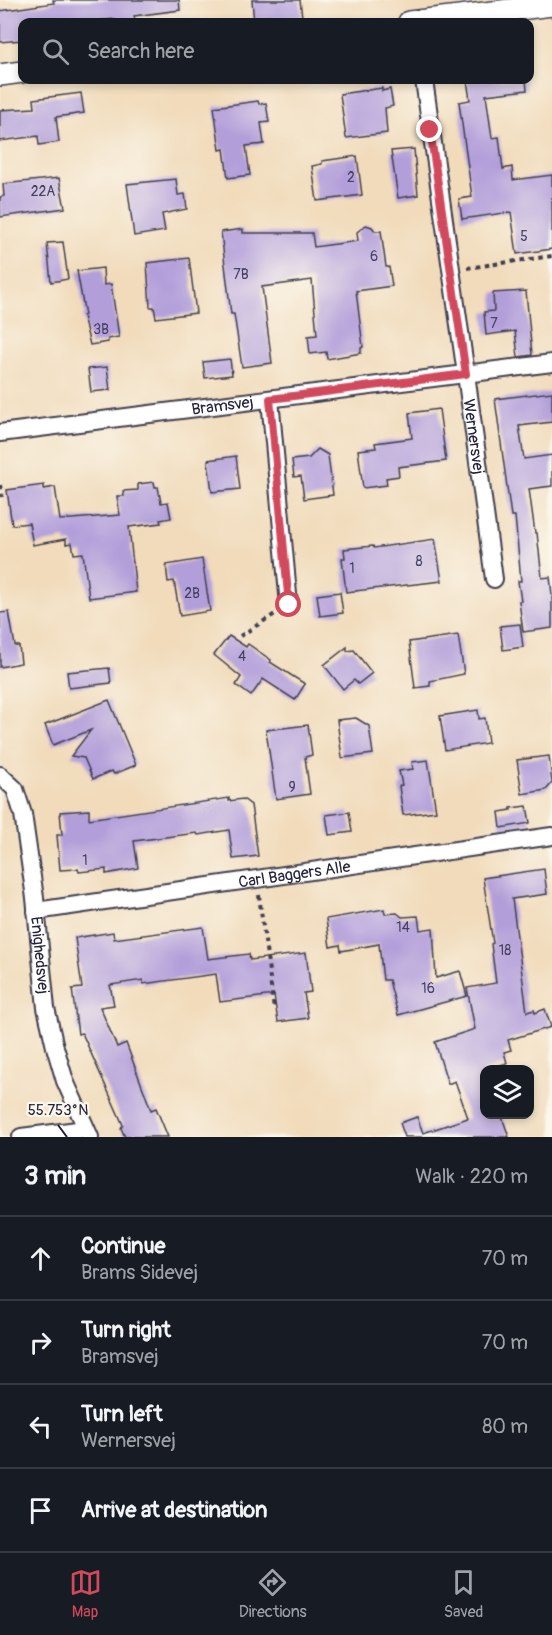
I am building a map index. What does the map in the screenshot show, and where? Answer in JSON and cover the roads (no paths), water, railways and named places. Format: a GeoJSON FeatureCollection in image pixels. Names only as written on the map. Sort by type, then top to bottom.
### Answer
{"type":"FeatureCollection","features":[{"type":"Feature","properties":{"kind":"street"},"geometry":{"type":"LineString","coordinates":[[448,18],[552,5]]}},
{"type":"Feature","properties":{"kind":"street"},"geometry":{"type":"LineString","coordinates":[[0,75],[18,73]]}},
{"type":"Feature","properties":{"kind":"street","name":"Wernersvej"},"geometry":{"type":"LineString","coordinates":[[425,84],[494,579]]}},
{"type":"Feature","properties":{"kind":"street","name":"Bramsvej"},"geometry":{"type":"LineString","coordinates":[[0,433],[552,363]]}},
{"type":"Feature","properties":{"kind":"street"},"geometry":{"type":"LineString","coordinates":[[270,399],[289,605]]}},
{"type":"Feature","properties":{"kind":"street","name":"Enighedsvej"},"geometry":{"type":"LineString","coordinates":[[0,775],[15,789],[23,814],[46,1008],[65,1081],[88,1133]]}},
{"type":"Feature","properties":{"kind":"street","name":"Carl Baggers Alle"},"geometry":{"type":"LineString","coordinates":[[36,911],[552,836]]}},
{"type":"Feature","properties":{"kind":"street"},"geometry":{"type":"LineString","coordinates":[[21,1137],[88,1133]]}}]}
